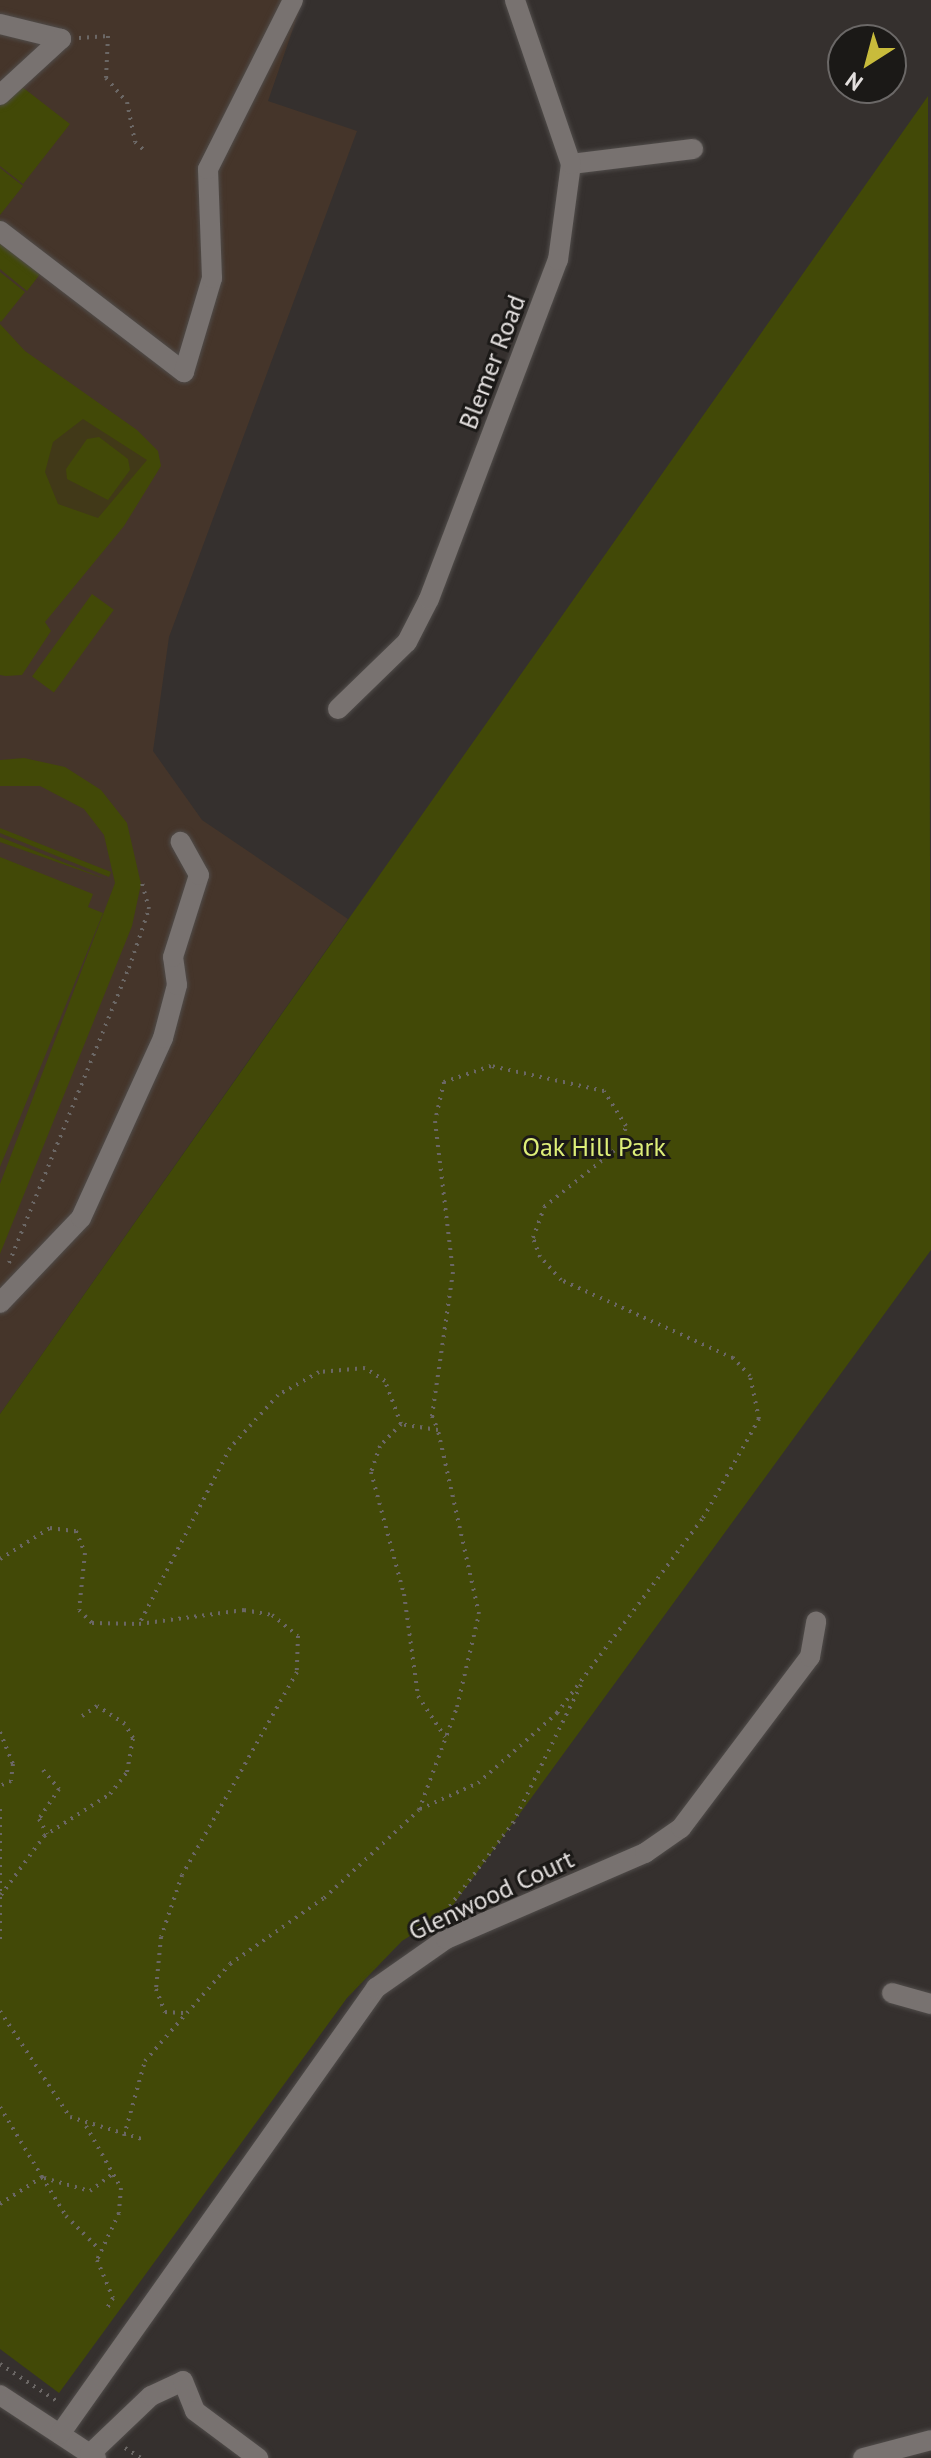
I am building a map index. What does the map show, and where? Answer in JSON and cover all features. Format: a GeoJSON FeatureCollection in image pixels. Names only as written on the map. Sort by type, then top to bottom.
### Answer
{"type":"FeatureCollection","features":[{"type":"Feature","properties":{"kind":"street"},"geometry":{"type":"LineString","coordinates":[[0,231],[184,372],[212,278],[208,169],[293,0]]}},
{"type":"Feature","properties":{"kind":"street","name":"Blemer Road"},"geometry":{"type":"LineString","coordinates":[[338,709],[407,642],[438,579],[558,260],[571,164],[515,0]]}},
{"type":"Feature","properties":{"kind":"street"},"geometry":{"type":"LineString","coordinates":[[0,24],[61,39]]}},
{"type":"Feature","properties":{"kind":"street"},"geometry":{"type":"LineString","coordinates":[[0,95],[61,39]]}},
{"type":"Feature","properties":{"kind":"street"},"geometry":{"type":"LineString","coordinates":[[571,164],[693,149]]}},
{"type":"Feature","properties":{"kind":"street"},"geometry":{"type":"LineString","coordinates":[[0,1303],[81,1218],[163,1038],[177,985],[173,957],[199,875],[181,842]]}},
{"type":"Feature","properties":{"kind":"street","name":"Glenwood Court"},"geometry":{"type":"LineString","coordinates":[[60,2434],[376,1988],[446,1939],[645,1853],[681,1828],[810,1657],[816,1622]]}},
{"type":"Feature","properties":{"kind":"street"},"geometry":{"type":"LineString","coordinates":[[892,1993],[931,2004]]}},
{"type":"Feature","properties":{"kind":"street"},"geometry":{"type":"LineString","coordinates":[[0,2395],[93,2456],[151,2396],[183,2381],[195,2411],[258,2458]]}},
{"type":"Feature","properties":{"kind":"street"},"geometry":{"type":"LineString","coordinates":[[863,2458],[931,2440]]}},
{"type":"Feature","properties":{"kind":"path"},"geometry":{"type":"LineString","coordinates":[[61,39],[108,36],[106,78],[127,102],[135,142],[145,151]]}},
{"type":"Feature","properties":{"kind":"path"},"geometry":{"type":"LineString","coordinates":[[7,1267],[129,968],[149,909],[141,880]]}},
{"type":"Feature","properties":{"kind":"path"},"geometry":{"type":"LineString","coordinates":[[124,2136],[145,2061],[230,1964],[324,1898],[419,1810],[507,1761],[589,1671],[703,1518],[759,1419],[759,1399],[750,1376],[721,1351],[561,1280],[540,1257],[533,1238],[544,1207],[620,1146],[626,1126],[604,1091],[491,1066],[444,1082],[435,1121],[453,1272],[432,1416],[438,1430],[479,1614],[445,1737],[419,1810]]}},
{"type":"Feature","properties":{"kind":"path"},"geometry":{"type":"LineString","coordinates":[[139,1624],[230,1448],[278,1395],[319,1372],[365,1368],[385,1381],[401,1424]]}},
{"type":"Feature","properties":{"kind":"path"},"geometry":{"type":"LineString","coordinates":[[401,1424],[438,1430]]}},
{"type":"Feature","properties":{"kind":"path"},"geometry":{"type":"LineString","coordinates":[[401,1424],[380,1446],[371,1472],[404,1594],[418,1696],[445,1737]]}},
{"type":"Feature","properties":{"kind":"path"},"geometry":{"type":"LineString","coordinates":[[0,1559],[50,1528],[76,1531],[85,1553],[79,1610],[92,1623],[139,1624],[244,1610],[272,1615],[298,1636],[297,1672],[182,1875],[161,1937],[156,1989],[165,2012],[187,2013]]}},
{"type":"Feature","properties":{"kind":"path"},"geometry":{"type":"LineString","coordinates":[[446,1939],[440,1920],[513,1823],[589,1671]]}},
{"type":"Feature","properties":{"kind":"path"},"geometry":{"type":"LineString","coordinates":[[1,1895],[47,1834],[118,1787],[133,1754],[133,1738],[111,1710],[97,1706],[82,1716]]}},
{"type":"Feature","properties":{"kind":"path"},"geometry":{"type":"LineString","coordinates":[[0,1732],[13,1764],[11,1781],[0,1786]]}},
{"type":"Feature","properties":{"kind":"path"},"geometry":{"type":"LineString","coordinates":[[43,1770],[59,1789],[39,1819],[47,1834]]}},
{"type":"Feature","properties":{"kind":"path"},"geometry":{"type":"LineString","coordinates":[[0,1809],[0,1939]]}},
{"type":"Feature","properties":{"kind":"path"},"geometry":{"type":"LineString","coordinates":[[0,2011],[54,2101],[86,2126],[114,2173],[119,2213],[99,2249],[100,2272],[113,2298],[106,2310]]}},
{"type":"Feature","properties":{"kind":"path"},"geometry":{"type":"LineString","coordinates":[[0,2107],[66,2216],[99,2249]]}},
{"type":"Feature","properties":{"kind":"path"},"geometry":{"type":"LineString","coordinates":[[86,2126],[145,2140]]}},
{"type":"Feature","properties":{"kind":"path"},"geometry":{"type":"LineString","coordinates":[[0,2204],[42,2177],[90,2191],[114,2173]]}},
{"type":"Feature","properties":{"kind":"shaded area"},"geometry":{"type":"Polygon","coordinates":[[[0,0],[303,0],[268,101],[357,131],[169,637],[153,751],[202,820],[348,919],[0,1414],[0,0]]]}},
{"type":"Feature","properties":{"kind":"green space"},"geometry":{"type":"Polygon","coordinates":[[[17,83],[70,124],[23,184],[0,166],[0,106],[17,83]]]}},
{"type":"Feature","properties":{"kind":"green space","name":"Oak Hill Park"},"geometry":{"type":"Polygon","coordinates":[[[928,96],[931,1250],[448,1912],[402,1941],[347,1998],[59,2393],[0,2349],[0,1414],[928,96]]]}},
{"type":"Feature","properties":{"kind":"green space"},"geometry":{"type":"Polygon","coordinates":[[[0,168],[23,186],[0,215],[0,168]]]}},
{"type":"Feature","properties":{"kind":"green space"},"geometry":{"type":"Polygon","coordinates":[[[0,220],[51,260],[27,291],[0,269],[0,220]]]}},
{"type":"Feature","properties":{"kind":"green space"},"geometry":{"type":"Polygon","coordinates":[[[0,272],[25,292],[1,322],[0,321],[0,272]]]}},
{"type":"Feature","properties":{"kind":"green space"},"geometry":{"type":"Polygon","coordinates":[[[0,324],[25,351],[137,430],[158,451],[161,466],[124,526],[45,622],[51,631],[22,675],[6,676],[0,675],[0,324]]]}},
{"type":"Feature","properties":{"kind":"green space"},"geometry":{"type":"Polygon","coordinates":[[[92,594],[114,610],[54,692],[32,677],[92,594]]]}},
{"type":"Feature","properties":{"kind":"green space"},"geometry":{"type":"Polygon","coordinates":[[[24,758],[65,767],[101,790],[127,823],[141,884],[132,926],[0,1254],[0,1184],[115,883],[104,835],[84,809],[40,786],[0,786],[0,760],[24,758]]]}},
{"type":"Feature","properties":{"kind":"green space"},"geometry":{"type":"Polygon","coordinates":[[[0,828],[111,872],[109,877],[0,833],[0,828]]]}},
{"type":"Feature","properties":{"kind":"green space"},"geometry":{"type":"Polygon","coordinates":[[[0,837],[108,880],[0,842],[0,837]]]}},
{"type":"Feature","properties":{"kind":"green space"},"geometry":{"type":"Polygon","coordinates":[[[0,857],[93,894],[88,907],[103,913],[0,1167],[0,857]]]}},
{"type":"Feature","properties":{"kind":"sand"},"geometry":{"type":"Polygon","coordinates":[[[83,419],[147,460],[98,518],[58,504],[45,472],[53,442],[83,419]],[[99,437],[87,439],[66,469],[67,479],[108,500],[130,470],[128,459],[99,437]]]}}]}
